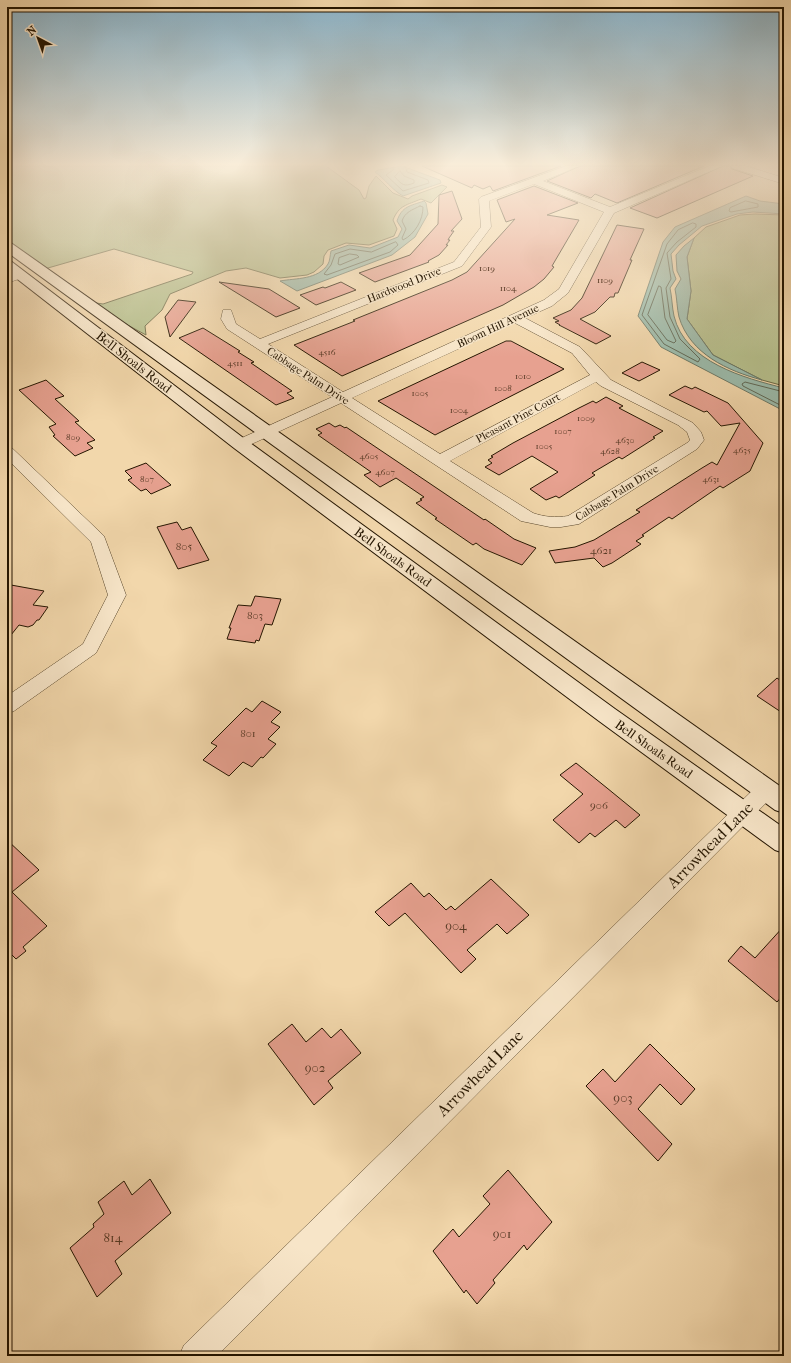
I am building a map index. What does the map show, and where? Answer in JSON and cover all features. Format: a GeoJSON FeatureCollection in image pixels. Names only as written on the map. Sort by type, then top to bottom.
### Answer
{"type":"FeatureCollection","features":[{"type":"Feature","properties":{"kind":"main road","name":"Bell Shoals Road"},"geometry":{"type":"LineString","coordinates":[[7,246],[775,797]]}},
{"type":"Feature","properties":{"kind":"main road","name":"Bell Shoals Road"},"geometry":{"type":"LineString","coordinates":[[7,265],[240,444],[606,715],[784,842]]}},
{"type":"Feature","properties":{"kind":"street","name":"Hardwood Drive"},"geometry":{"type":"LineString","coordinates":[[258,344],[458,264],[484,230]]}},
{"type":"Feature","properties":{"kind":"street","name":"Bloom Hill Avenue"},"geometry":{"type":"LineString","coordinates":[[240,444],[548,303],[564,291],[599,230]]}},
{"type":"Feature","properties":{"kind":"street"},"geometry":{"type":"LineString","coordinates":[[7,280],[21,275]]}},
{"type":"Feature","properties":{"kind":"street","name":"Cabbage Palm Drive"},"geometry":{"type":"LineString","coordinates":[[227,313],[227,320],[231,326],[527,518],[539,522],[562,523],[573,520],[692,446],[697,440],[697,434],[691,427],[606,383],[597,376],[576,350],[515,318]]}},
{"type":"Feature","properties":{"kind":"street","name":"Pleasant Pine Court"},"geometry":{"type":"LineString","coordinates":[[438,461],[597,376]]}},
{"type":"Feature","properties":{"kind":"street"},"geometry":{"type":"LineString","coordinates":[[7,706],[90,648],[117,595],[98,540],[11,460]]}},
{"type":"Feature","properties":{"kind":"street","name":"Arrowhead Lane"},"geometry":{"type":"LineString","coordinates":[[195,1356],[743,812],[775,797]]}},
{"type":"Feature","properties":{"kind":"green space"},"geometry":{"type":"Polygon","coordinates":[[[7,230],[397,230],[394,236],[369,245],[346,243],[328,250],[324,256],[323,264],[314,272],[307,275],[280,278],[246,268],[226,271],[170,294],[162,310],[145,326],[146,335],[83,301],[103,304],[192,274],[193,272],[114,249],[41,270],[7,244],[7,230]]]}},
{"type":"Feature","properties":{"kind":"green space"},"geometry":{"type":"Polygon","coordinates":[[[703,230],[784,230],[784,386],[762,380],[713,355],[687,319],[691,291],[687,257],[694,238],[703,230]]]}},
{"type":"Feature","properties":{"kind":"water"},"geometry":{"type":"Polygon","coordinates":[[[402,230],[419,230],[415,237],[392,255],[297,291],[280,281],[313,276],[319,273],[328,264],[331,251],[349,245],[370,248],[398,237],[402,230]]]}},
{"type":"Feature","properties":{"kind":"water"},"geometry":{"type":"Polygon","coordinates":[[[673,230],[698,230],[679,245],[671,254],[673,271],[676,279],[670,288],[673,313],[680,332],[690,345],[718,366],[751,379],[784,388],[784,411],[661,347],[638,316],[663,242],[673,230]]]}},
{"type":"Feature","properties":{"kind":"water"},"geometry":{"type":"Polygon","coordinates":[[[694,238],[687,257],[691,291],[687,319],[713,355],[762,380],[736,372],[712,359],[701,351],[684,330],[679,317],[675,289],[681,279],[677,271],[676,255],[694,238]]]}},
{"type":"Feature","properties":{"kind":"building"},"geometry":{"type":"Polygon","coordinates":[[[433,230],[452,230],[451,231],[454,231],[446,245],[448,245],[439,255],[428,261],[429,262],[375,282],[359,273],[410,255],[433,230]]]}},
{"type":"Feature","properties":{"kind":"building"},"geometry":{"type":"Polygon","coordinates":[[[505,230],[573,230],[552,266],[554,267],[544,279],[534,287],[503,305],[342,376],[294,345],[355,321],[353,320],[452,280],[467,272],[505,230]]]}},
{"type":"Feature","properties":{"kind":"building"},"geometry":{"type":"Polygon","coordinates":[[[615,230],[644,230],[630,260],[632,260],[618,293],[615,293],[614,297],[610,297],[595,312],[580,319],[611,336],[596,344],[559,325],[555,322],[559,321],[553,318],[571,310],[582,298],[615,230]]]}},
{"type":"Feature","properties":{"kind":"building"},"geometry":{"type":"Polygon","coordinates":[[[219,282],[269,289],[300,308],[276,317],[219,282]]]}},
{"type":"Feature","properties":{"kind":"building"},"geometry":{"type":"Polygon","coordinates":[[[341,282],[356,290],[316,305],[300,295],[323,287],[325,288],[341,282]]]}},
{"type":"Feature","properties":{"kind":"building"},"geometry":{"type":"Polygon","coordinates":[[[178,300],[196,302],[170,337],[165,317],[178,300]]]}},
{"type":"Feature","properties":{"kind":"building"},"geometry":{"type":"Polygon","coordinates":[[[203,328],[240,351],[238,352],[254,362],[251,363],[292,391],[287,393],[294,398],[276,405],[179,338],[203,328]]]}},
{"type":"Feature","properties":{"kind":"building"},"geometry":{"type":"Polygon","coordinates":[[[506,341],[511,341],[564,369],[435,435],[378,401],[506,341]]]}},
{"type":"Feature","properties":{"kind":"building"},"geometry":{"type":"Polygon","coordinates":[[[642,362],[660,370],[639,381],[622,373],[642,362]]]}},
{"type":"Feature","properties":{"kind":"building"},"geometry":{"type":"Polygon","coordinates":[[[46,380],[64,396],[55,399],[79,421],[75,422],[95,440],[87,443],[93,448],[75,456],[53,436],[55,435],[49,427],[56,424],[19,390],[46,380]]]}},
{"type":"Feature","properties":{"kind":"building"},"geometry":{"type":"Polygon","coordinates":[[[685,386],[692,389],[695,387],[728,403],[763,443],[750,471],[723,488],[720,486],[672,519],[669,517],[642,535],[644,536],[636,541],[641,544],[612,563],[603,567],[594,558],[555,563],[549,551],[575,547],[594,540],[640,512],[636,510],[702,468],[712,462],[717,465],[740,423],[721,426],[707,411],[704,412],[669,395],[685,386]]]}},
{"type":"Feature","properties":{"kind":"building"},"geometry":{"type":"Polygon","coordinates":[[[606,397],[623,406],[619,408],[663,431],[653,437],[655,438],[622,459],[619,457],[592,473],[595,475],[559,498],[556,496],[546,500],[530,489],[558,472],[532,456],[499,475],[485,467],[492,463],[488,460],[493,457],[491,456],[513,443],[593,401],[596,403],[606,397]]]}},
{"type":"Feature","properties":{"kind":"building"},"geometry":{"type":"Polygon","coordinates":[[[329,423],[335,427],[340,425],[345,428],[346,427],[484,520],[485,519],[514,539],[536,548],[522,565],[484,549],[476,543],[473,545],[435,519],[437,518],[416,503],[424,497],[396,478],[380,487],[364,475],[371,472],[318,435],[322,433],[316,429],[329,423]]]}},
{"type":"Feature","properties":{"kind":"building"},"geometry":{"type":"Polygon","coordinates":[[[146,463],[171,485],[151,494],[146,489],[141,491],[128,480],[132,478],[125,471],[146,463]]]}},
{"type":"Feature","properties":{"kind":"building"},"geometry":{"type":"Polygon","coordinates":[[[177,522],[182,530],[191,527],[209,560],[178,569],[157,527],[177,522]]]}},
{"type":"Feature","properties":{"kind":"building"},"geometry":{"type":"Polygon","coordinates":[[[11,585],[44,591],[33,605],[48,607],[39,620],[37,620],[33,625],[28,627],[19,625],[7,640],[7,590],[11,585]]]}},
{"type":"Feature","properties":{"kind":"building"},"geometry":{"type":"Polygon","coordinates":[[[255,596],[281,599],[272,625],[265,624],[259,641],[256,640],[255,643],[227,639],[231,628],[229,628],[238,605],[251,606],[255,596]]]}},
{"type":"Feature","properties":{"kind":"building"},"geometry":{"type":"Polygon","coordinates":[[[777,678],[784,683],[784,714],[757,696],[777,678]]]}},
{"type":"Feature","properties":{"kind":"building"},"geometry":{"type":"Polygon","coordinates":[[[262,701],[281,712],[271,722],[280,727],[268,739],[276,744],[263,758],[261,757],[252,767],[243,762],[229,776],[203,760],[217,746],[211,743],[246,708],[252,712],[262,701]]]}},
{"type":"Feature","properties":{"kind":"building"},"geometry":{"type":"Polygon","coordinates":[[[576,763],[640,815],[625,828],[616,820],[595,837],[590,833],[579,843],[553,820],[583,794],[560,775],[576,763]]]}},
{"type":"Feature","properties":{"kind":"building"},"geometry":{"type":"Polygon","coordinates":[[[7,840],[39,870],[12,892],[47,926],[23,947],[26,951],[16,959],[7,950],[7,840]]]}},
{"type":"Feature","properties":{"kind":"building"},"geometry":{"type":"Polygon","coordinates":[[[491,879],[529,915],[507,934],[497,924],[467,950],[476,959],[461,973],[405,913],[389,926],[375,912],[411,883],[424,897],[429,893],[446,910],[451,906],[455,910],[491,879]]]}},
{"type":"Feature","properties":{"kind":"building"},"geometry":{"type":"Polygon","coordinates":[[[784,926],[784,994],[777,1002],[728,961],[741,946],[755,958],[784,926]]]}},
{"type":"Feature","properties":{"kind":"building"},"geometry":{"type":"Polygon","coordinates":[[[292,1024],[306,1042],[322,1028],[331,1038],[341,1029],[361,1053],[328,1081],[333,1088],[314,1105],[268,1044],[292,1024]]]}},
{"type":"Feature","properties":{"kind":"building"},"geometry":{"type":"Polygon","coordinates":[[[650,1044],[695,1089],[681,1105],[660,1084],[638,1109],[672,1144],[658,1161],[586,1086],[603,1069],[615,1082],[650,1044]]]}},
{"type":"Feature","properties":{"kind":"building"},"geometry":{"type":"Polygon","coordinates":[[[508,1170],[552,1222],[527,1250],[524,1245],[493,1280],[495,1283],[477,1304],[466,1290],[464,1293],[433,1251],[453,1229],[459,1237],[490,1204],[483,1196],[508,1170]]]}},
{"type":"Feature","properties":{"kind":"building"},"geometry":{"type":"Polygon","coordinates":[[[150,1179],[171,1213],[115,1261],[122,1274],[97,1297],[70,1248],[94,1227],[93,1224],[104,1214],[98,1202],[124,1181],[132,1195],[150,1179]]]}}]}
